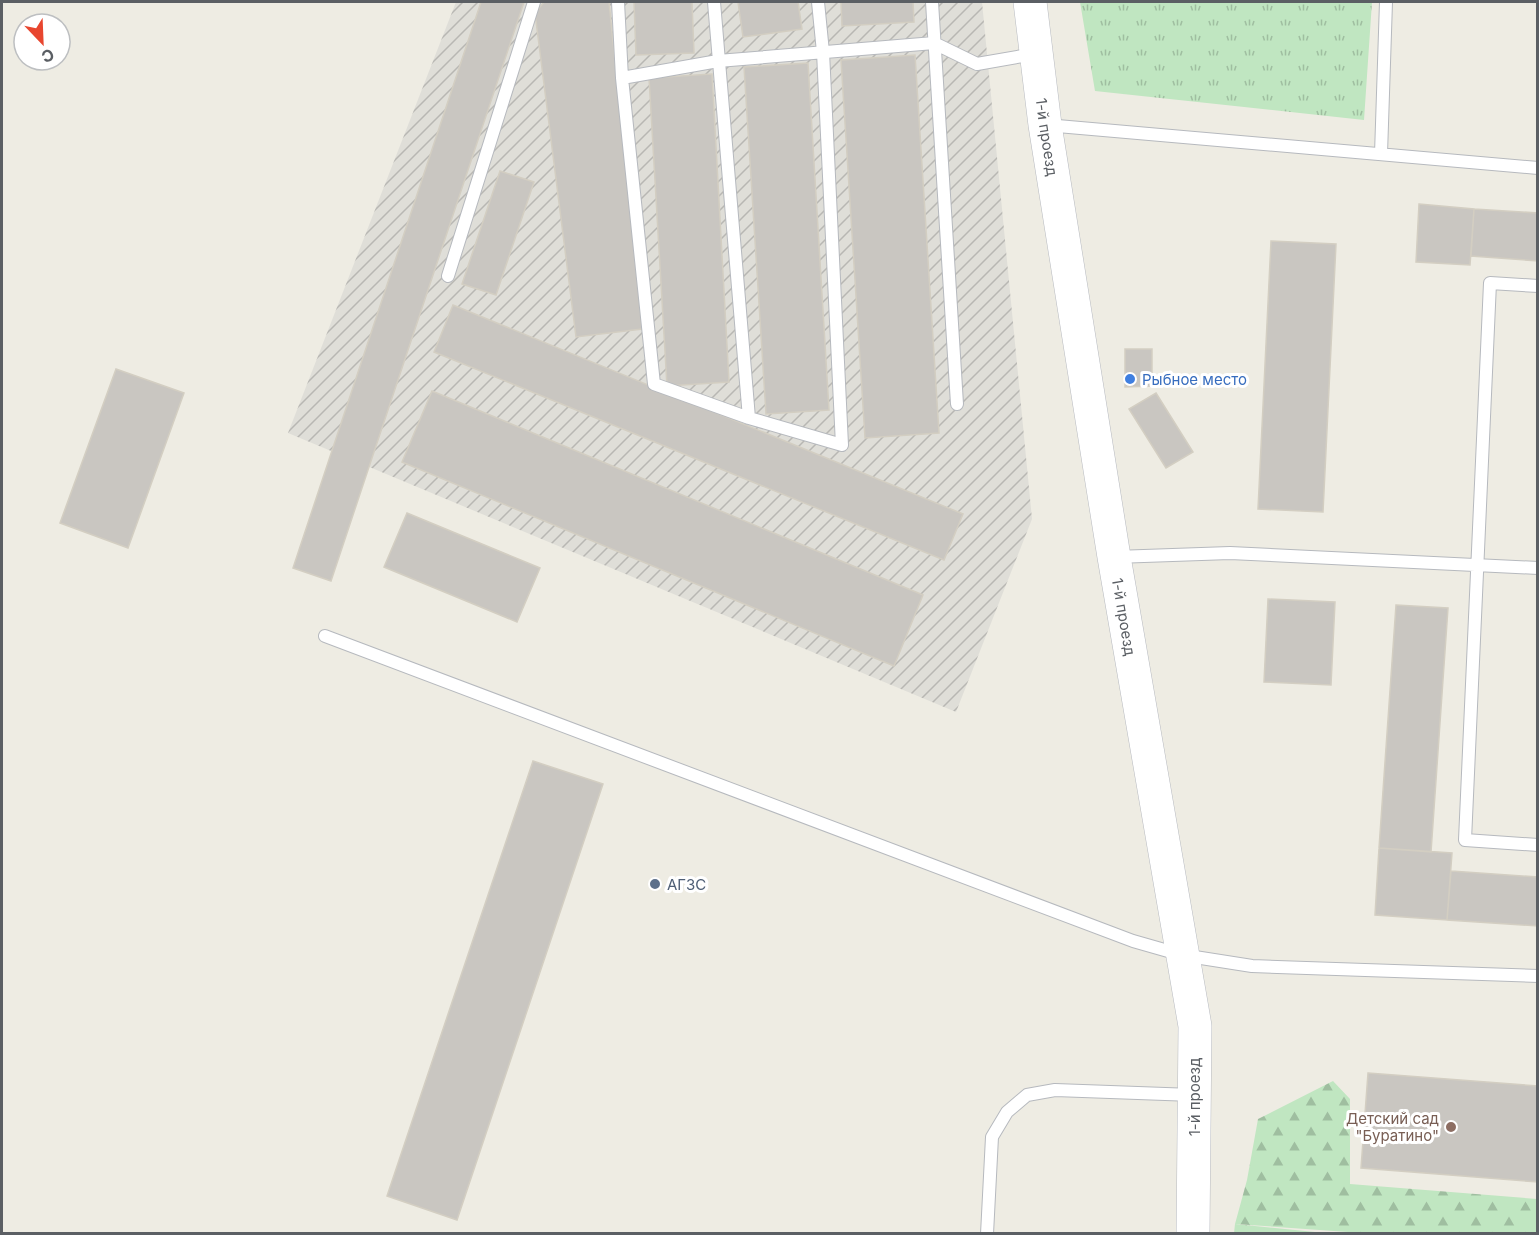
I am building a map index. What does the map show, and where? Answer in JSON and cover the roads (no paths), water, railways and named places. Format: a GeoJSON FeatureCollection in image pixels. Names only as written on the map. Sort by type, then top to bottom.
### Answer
{"type":"FeatureCollection","features":[{"type":"Feature","properties":{"kind":"street","name":"1-й проезд"},"geometry":{"type":"LineString","coordinates":[[1030,2],[1045,125],[1113,557],[1195,1026],[1194,1233]]}},
{"type":"Feature","properties":{"kind":"lane"},"geometry":{"type":"LineString","coordinates":[[448,276],[534,2]]}},
{"type":"Feature","properties":{"kind":"lane"},"geometry":{"type":"LineString","coordinates":[[618,2],[622,78],[654,384],[749,418],[842,446],[818,2]]}},
{"type":"Feature","properties":{"kind":"lane"},"geometry":{"type":"LineString","coordinates":[[714,2],[749,418]]}},
{"type":"Feature","properties":{"kind":"lane"},"geometry":{"type":"LineString","coordinates":[[932,2],[957,404]]}},
{"type":"Feature","properties":{"kind":"lane"},"geometry":{"type":"LineString","coordinates":[[1381,154],[1386,2]]}},
{"type":"Feature","properties":{"kind":"lane"},"geometry":{"type":"LineString","coordinates":[[622,78],[718,61],[934,42],[977,64],[1036,54]]}},
{"type":"Feature","properties":{"kind":"lane"},"geometry":{"type":"LineString","coordinates":[[1045,125],[1538,168]]}},
{"type":"Feature","properties":{"kind":"lane"},"geometry":{"type":"LineString","coordinates":[[1538,286],[1490,283],[1465,840],[1538,845]]}},
{"type":"Feature","properties":{"kind":"lane"},"geometry":{"type":"LineString","coordinates":[[1113,557],[1230,553],[1538,568]]}},
{"type":"Feature","properties":{"kind":"lane"},"geometry":{"type":"LineString","coordinates":[[325,636],[1133,941],[1182,955],[1252,966],[1538,976]]}},
{"type":"Feature","properties":{"kind":"lane"},"geometry":{"type":"LineString","coordinates":[[987,1233],[992,1137],[1007,1112],[1027,1095],[1055,1090],[1194,1095]]}},
{"type":"Feature","properties":{"kind":"place","name":"Рыбное место"},"geometry":{"type":"Point","coordinates":[1130,379]}},
{"type":"Feature","properties":{"kind":"place","name":"АГЗС"},"geometry":{"type":"Point","coordinates":[655,884]}},
{"type":"Feature","properties":{"kind":"place","name":"Детский сад \"Буратино\""},"geometry":{"type":"Point","coordinates":[1451,1127]}}]}
